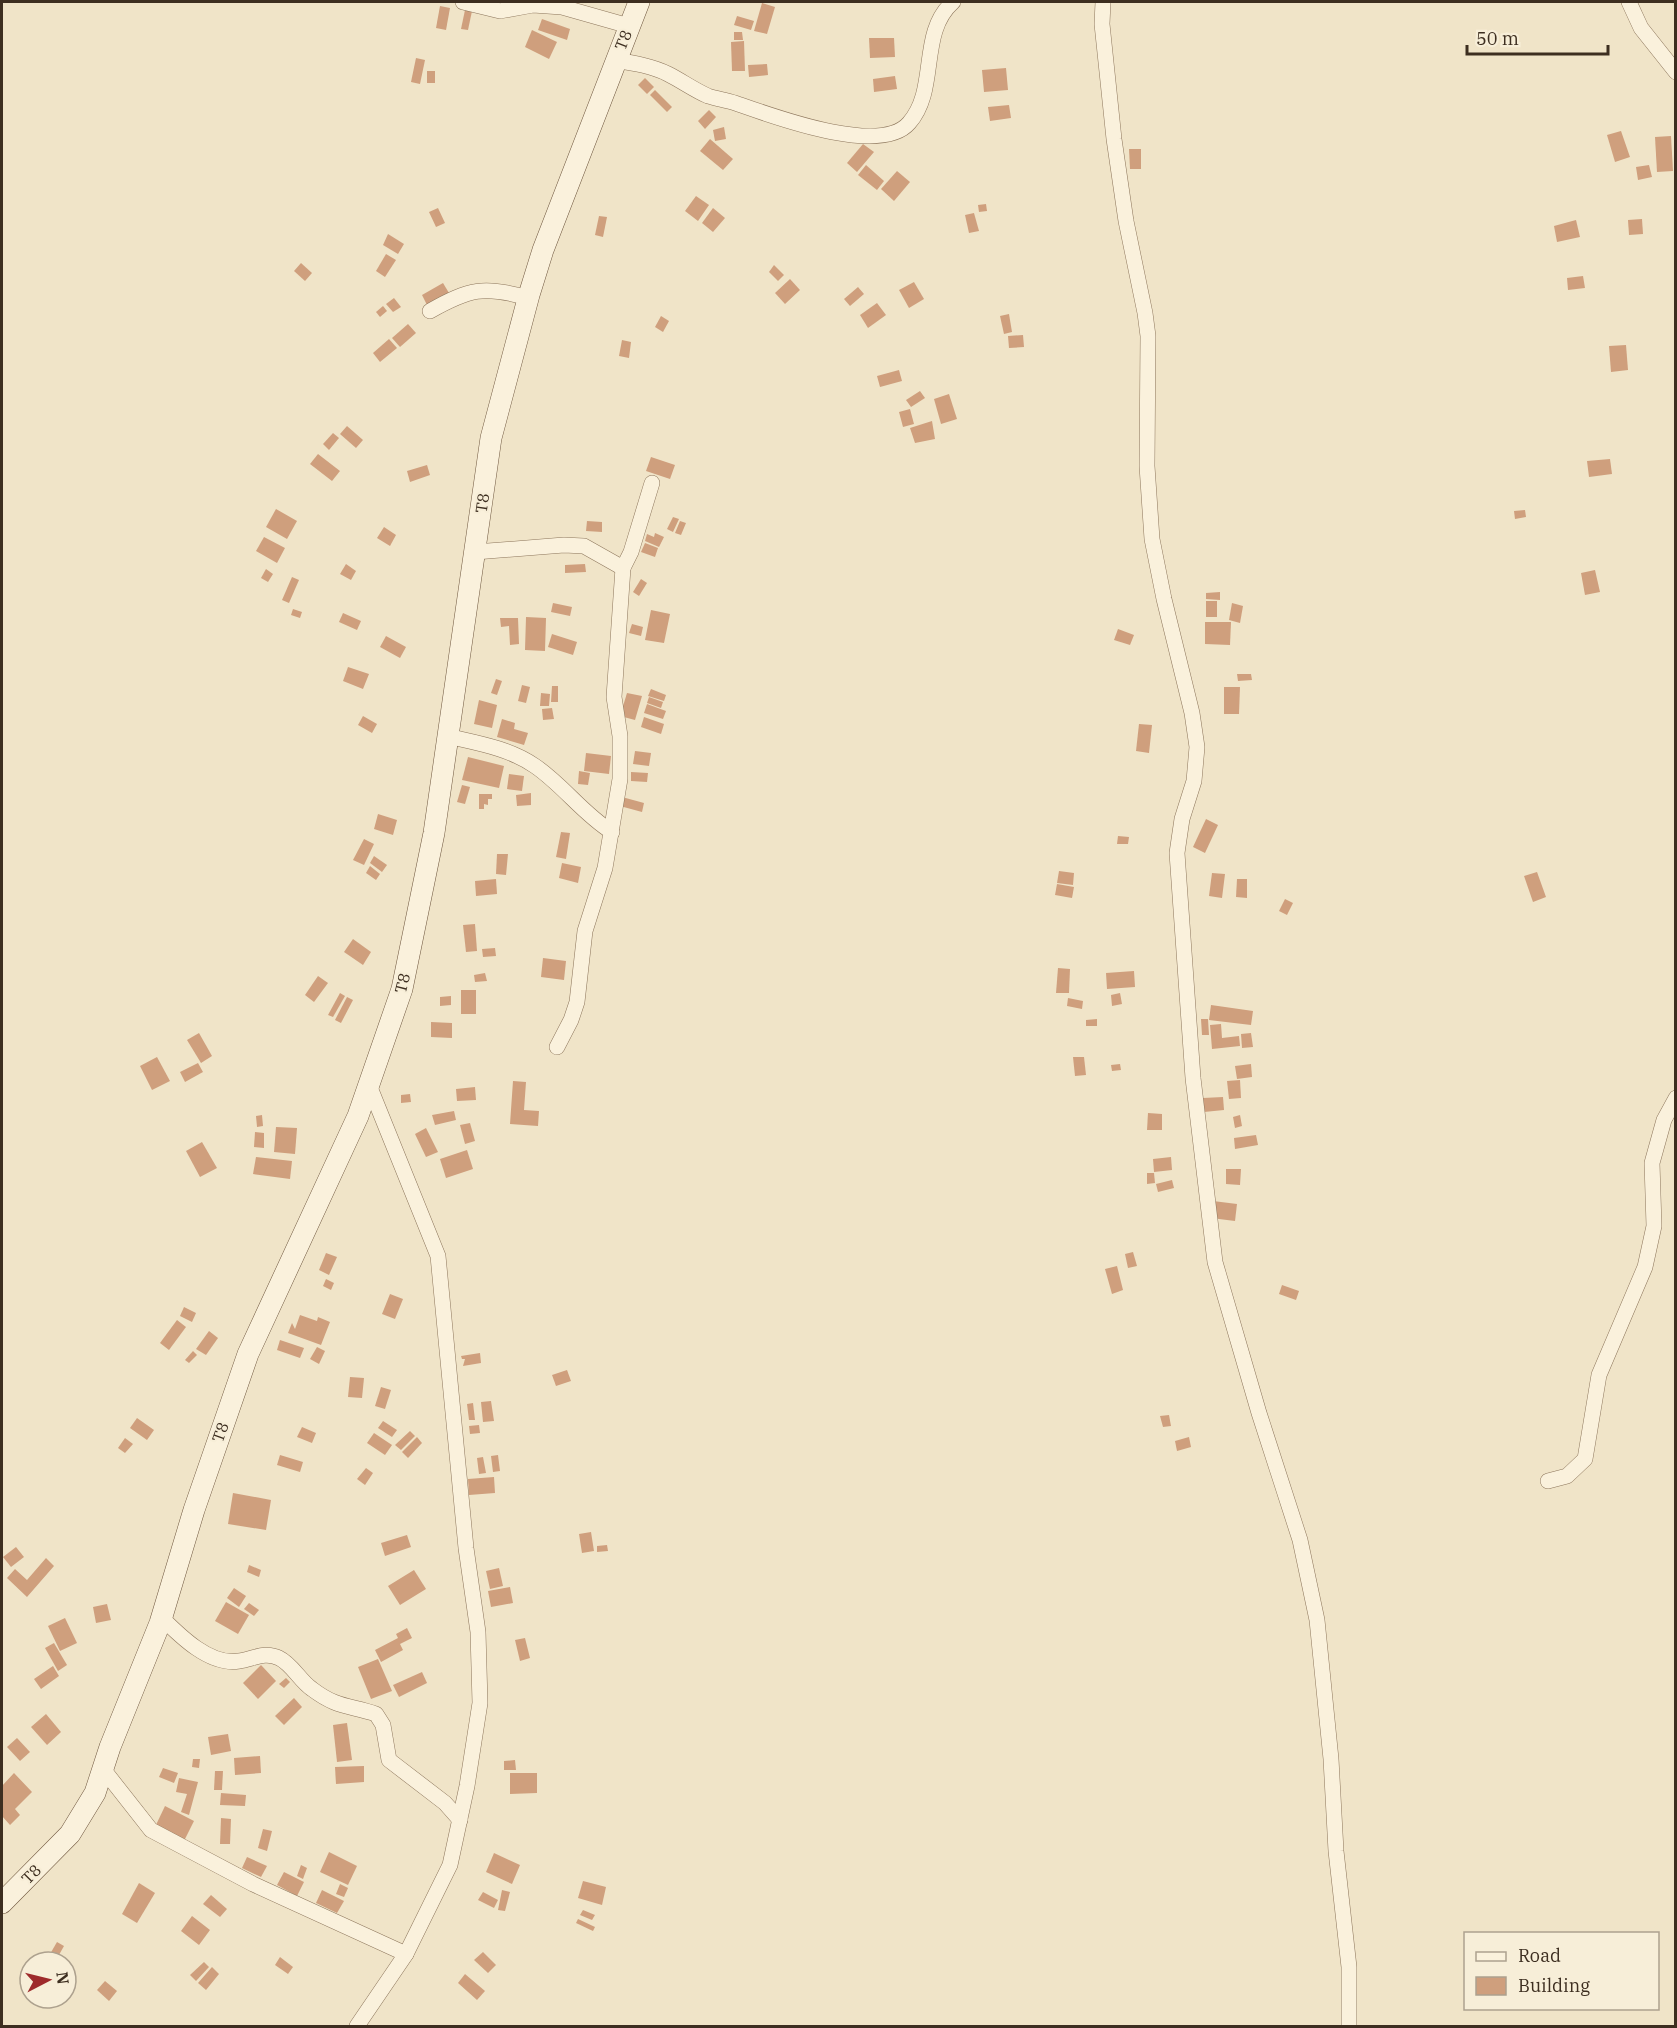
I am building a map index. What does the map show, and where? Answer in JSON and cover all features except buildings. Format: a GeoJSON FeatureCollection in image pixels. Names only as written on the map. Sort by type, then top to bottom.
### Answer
{"type":"FeatureCollection","features":[{"type":"Feature","properties":{"kind":"street"},"geometry":{"type":"LineString","coordinates":[[463,2],[500,11],[533,5],[562,7],[629,26]]}},
{"type":"Feature","properties":{"kind":"street","name":"T8"},"geometry":{"type":"LineString","coordinates":[[2,1903],[74,1828],[95,1793],[161,1617],[194,1510],[260,1324],[331,1177],[369,1085],[402,989],[425,884],[490,438],[528,298],[615,60],[639,2]]}},
{"type":"Feature","properties":{"kind":"street"},"geometry":{"type":"LineString","coordinates":[[615,60],[666,73],[711,97],[819,130],[853,135],[894,133],[907,126],[922,103],[935,29],[945,9],[953,2]]}},
{"type":"Feature","properties":{"kind":"street"},"geometry":{"type":"LineString","coordinates":[[1103,2],[1102,24],[1114,139],[1126,221],[1148,336],[1147,466],[1152,539],[1169,621],[1192,713],[1197,747],[1194,781],[1182,819],[1177,853],[1200,1146],[1215,1262],[1259,1413],[1300,1539],[1317,1620],[1348,1967],[1349,2026]]}},
{"type":"Feature","properties":{"kind":"street"},"geometry":{"type":"LineString","coordinates":[[1629,2],[1641,28],[1676,72]]}},
{"type":"Feature","properties":{"kind":"street"},"geometry":{"type":"LineString","coordinates":[[430,311],[467,291],[498,289],[528,298]]}},
{"type":"Feature","properties":{"kind":"street"},"geometry":{"type":"LineString","coordinates":[[557,1047],[572,1020],[577,1002],[585,931],[605,868],[612,832],[621,758],[614,697],[623,568],[632,552],[652,483]]}},
{"type":"Feature","properties":{"kind":"street"},"geometry":{"type":"LineString","coordinates":[[475,552],[564,544],[584,546],[623,568]]}},
{"type":"Feature","properties":{"kind":"street"},"geometry":{"type":"LineString","coordinates":[[447,736],[503,750],[534,765],[554,780],[592,819],[612,832]]}},
{"type":"Feature","properties":{"kind":"street"},"geometry":{"type":"LineString","coordinates":[[357,2026],[406,1954],[450,1865],[480,1703],[478,1644],[456,1442],[443,1285],[430,1231],[369,1085]]}},
{"type":"Feature","properties":{"kind":"street"},"geometry":{"type":"LineString","coordinates":[[1548,1481],[1567,1476],[1585,1459],[1599,1375],[1645,1267],[1654,1226],[1652,1163],[1664,1120],[1676,1098]]}},
{"type":"Feature","properties":{"kind":"street"},"geometry":{"type":"LineString","coordinates":[[161,1617],[195,1646],[219,1660],[240,1661],[264,1655],[279,1658],[312,1689],[336,1705],[375,1714],[383,1725],[389,1760],[446,1803],[460,1820]]}},
{"type":"Feature","properties":{"kind":"street"},"geometry":{"type":"LineString","coordinates":[[103,1769],[151,1830],[253,1884],[406,1954]]}}]}
